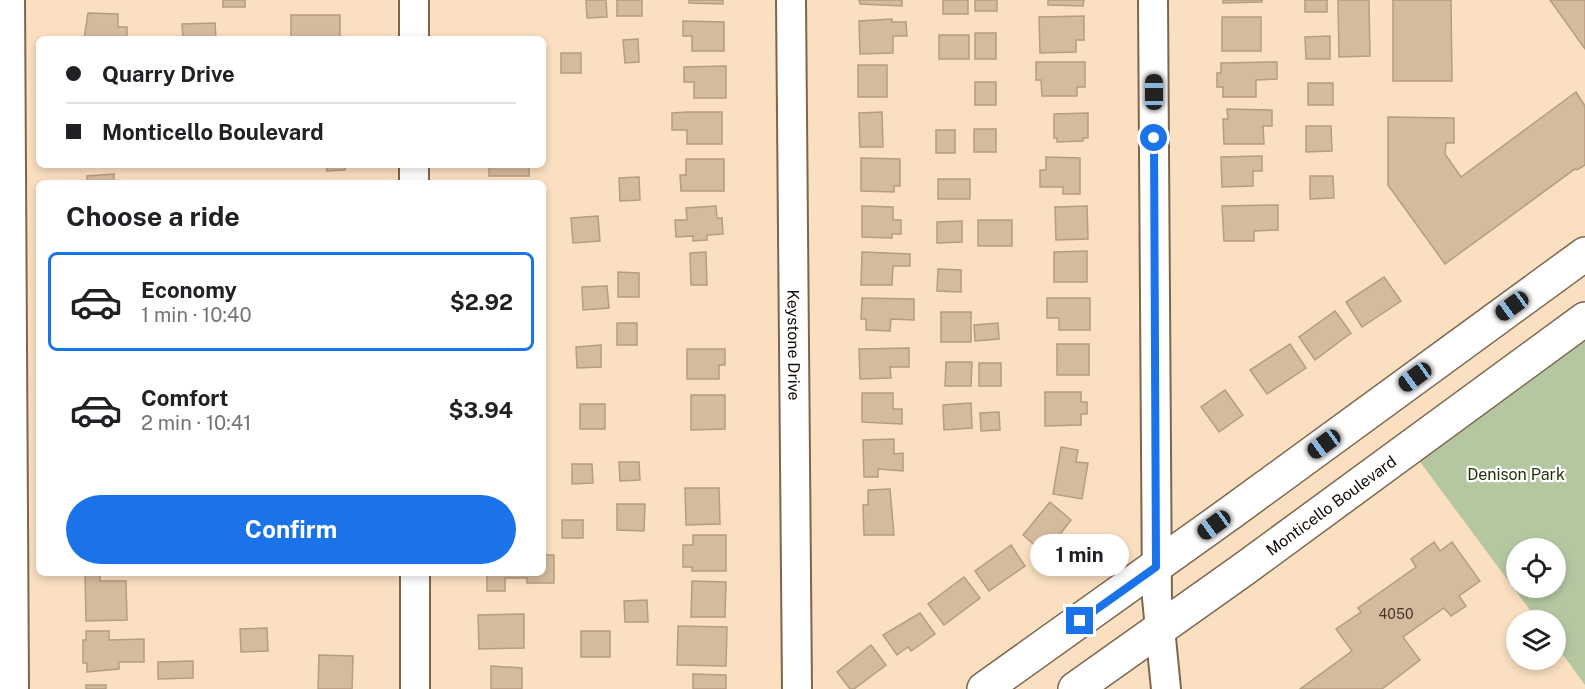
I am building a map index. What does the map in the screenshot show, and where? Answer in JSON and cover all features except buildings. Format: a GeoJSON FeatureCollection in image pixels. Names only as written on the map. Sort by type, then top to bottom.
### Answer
{"type":"FeatureCollection","features":[{"type":"Feature","properties":{"kind":"main road"},"geometry":{"type":"LineString","coordinates":[[984,689],[1156,567],[1585,254]]}},
{"type":"Feature","properties":{"kind":"main road","name":"Monticello Boulevard"},"geometry":{"type":"LineString","coordinates":[[1075,689],[1585,319]]}},
{"type":"Feature","properties":{"kind":"street"},"geometry":{"type":"LineString","coordinates":[[10,0],[7,543],[14,689]]}},
{"type":"Feature","properties":{"kind":"street"},"geometry":{"type":"LineString","coordinates":[[414,0],[414,36]]}},
{"type":"Feature","properties":{"kind":"street","name":"Keystone Drive"},"geometry":{"type":"LineString","coordinates":[[791,0],[797,689]]}},
{"type":"Feature","properties":{"kind":"street"},"geometry":{"type":"LineString","coordinates":[[1153,0],[1156,567],[1158,629],[1166,689]]}},
{"type":"Feature","properties":{"kind":"street"},"geometry":{"type":"LineString","coordinates":[[415,576],[415,689]]}},
{"type":"Feature","properties":{"kind":"green space","name":"Denison Park"},"geometry":{"type":"Polygon","coordinates":[[[1585,338],[1585,685],[1566,659],[1566,610],[1530,610],[1521,598],[1566,598],[1566,538],[1506,538],[1506,578],[1418,459],[1585,338]]]}},
{"type":"Feature","properties":{"kind":"route"},"geometry":{"type":"LineString","coordinates":[[1080,621],[1156,567],[1158,504],[1154,138]]}}]}
